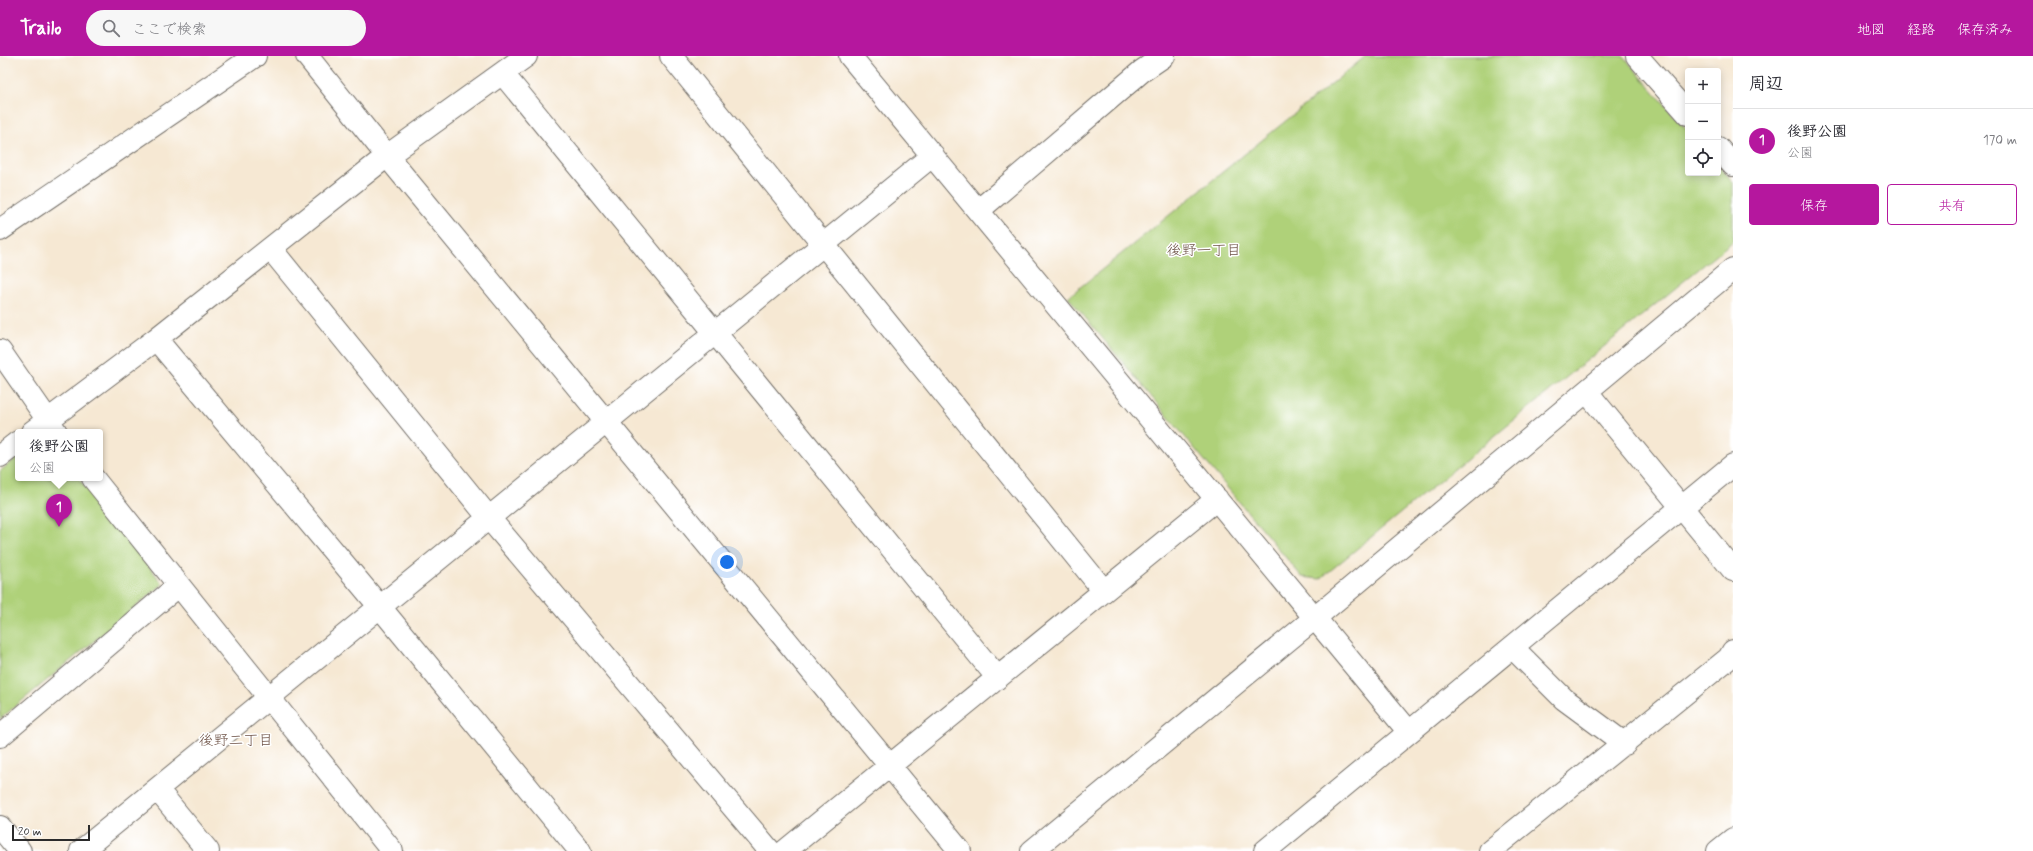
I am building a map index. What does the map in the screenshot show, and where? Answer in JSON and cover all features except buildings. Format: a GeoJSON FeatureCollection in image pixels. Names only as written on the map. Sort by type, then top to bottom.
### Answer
{"type":"FeatureCollection","features":[{"type":"Feature","properties":{"kind":"street"},"geometry":{"type":"LineString","coordinates":[[0,230],[255,56]]}},
{"type":"Feature","properties":{"kind":"street"},"geometry":{"type":"LineString","coordinates":[[307,56],[387,156],[960,851]]}},
{"type":"Feature","properties":{"kind":"street"},"geometry":{"type":"LineString","coordinates":[[0,351],[45,428],[387,156],[526,56]]}},
{"type":"Feature","properties":{"kind":"street"},"geometry":{"type":"LineString","coordinates":[[671,56],[825,244],[1104,591]]}},
{"type":"Feature","properties":{"kind":"street"},"geometry":{"type":"LineString","coordinates":[[850,56],[1316,617],[1409,732]]}},
{"type":"Feature","properties":{"kind":"street"},"geometry":{"type":"LineString","coordinates":[[979,210],[1142,71],[1164,56]]}},
{"type":"Feature","properties":{"kind":"street"},"geometry":{"type":"LineString","coordinates":[[1637,56],[1685,111]]}},
{"type":"Feature","properties":{"kind":"street"},"geometry":{"type":"LineString","coordinates":[[503,74],[997,677]]}},
{"type":"Feature","properties":{"kind":"street"},"geometry":{"type":"LineString","coordinates":[[1721,151],[1733,165]]}},
{"type":"Feature","properties":{"kind":"street"},"geometry":{"type":"LineString","coordinates":[[81,851],[933,155]]}},
{"type":"Feature","properties":{"kind":"street"},"geometry":{"type":"LineString","coordinates":[[271,249],[489,518],[770,851]]}},
{"type":"Feature","properties":{"kind":"street"},"geometry":{"type":"LineString","coordinates":[[1032,851],[1316,617],[1733,269]]}},
{"type":"Feature","properties":{"kind":"street"},"geometry":{"type":"LineString","coordinates":[[156,339],[380,607],[580,851]]}},
{"type":"Feature","properties":{"kind":"street"},"geometry":{"type":"LineString","coordinates":[[1587,392],[1733,570]]}},
{"type":"Feature","properties":{"kind":"street"},"geometry":{"type":"LineString","coordinates":[[0,456],[15,444]]}},
{"type":"Feature","properties":{"kind":"street"},"geometry":{"type":"LineString","coordinates":[[1265,851],[1733,465]]}},
{"type":"Feature","properties":{"kind":"street"},"geometry":{"type":"LineString","coordinates":[[95,481],[392,851]]}},
{"type":"Feature","properties":{"kind":"street"},"geometry":{"type":"LineString","coordinates":[[785,851],[1217,499]]}},
{"type":"Feature","properties":{"kind":"street"},"geometry":{"type":"LineString","coordinates":[[0,736],[179,585]]}},
{"type":"Feature","properties":{"kind":"street"},"geometry":{"type":"LineString","coordinates":[[1513,648],[1564,699],[1625,744]]}},
{"type":"Feature","properties":{"kind":"street"},"geometry":{"type":"LineString","coordinates":[[1490,851],[1625,744],[1729,658],[1733,652]]}},
{"type":"Feature","properties":{"kind":"street"},"geometry":{"type":"LineString","coordinates":[[157,789],[208,851]]}},
{"type":"Feature","properties":{"kind":"street"},"geometry":{"type":"LineString","coordinates":[[0,827],[20,851]]}},
{"type":"Feature","properties":{"kind":"street"},"geometry":{"type":"LineString","coordinates":[[1718,851],[1733,839]]}},
{"type":"Feature","properties":{"kind":"green space"},"geometry":{"type":"Polygon","coordinates":[[[1366,56],[1623,56],[1685,128],[1685,176],[1721,176],[1721,168],[1733,182],[1733,241],[1320,579],[1302,577],[1068,297],[1366,56]]]}},
{"type":"Feature","properties":{"kind":"green space"},"geometry":{"type":"Polygon","coordinates":[[[15,459],[15,481],[80,481],[163,584],[0,719],[0,471],[15,459]]]}},
{"type":"Feature","properties":{"kind":"place","name":"後野公園"},"geometry":{"type":"Point","coordinates":[59,527]}},
{"type":"Feature","properties":{"kind":"district","name":"後野一丁目"},"geometry":{"type":"Point","coordinates":[1204,251]}},
{"type":"Feature","properties":{"kind":"district","name":"後野二丁目"},"geometry":{"type":"Point","coordinates":[236,741]}}]}
